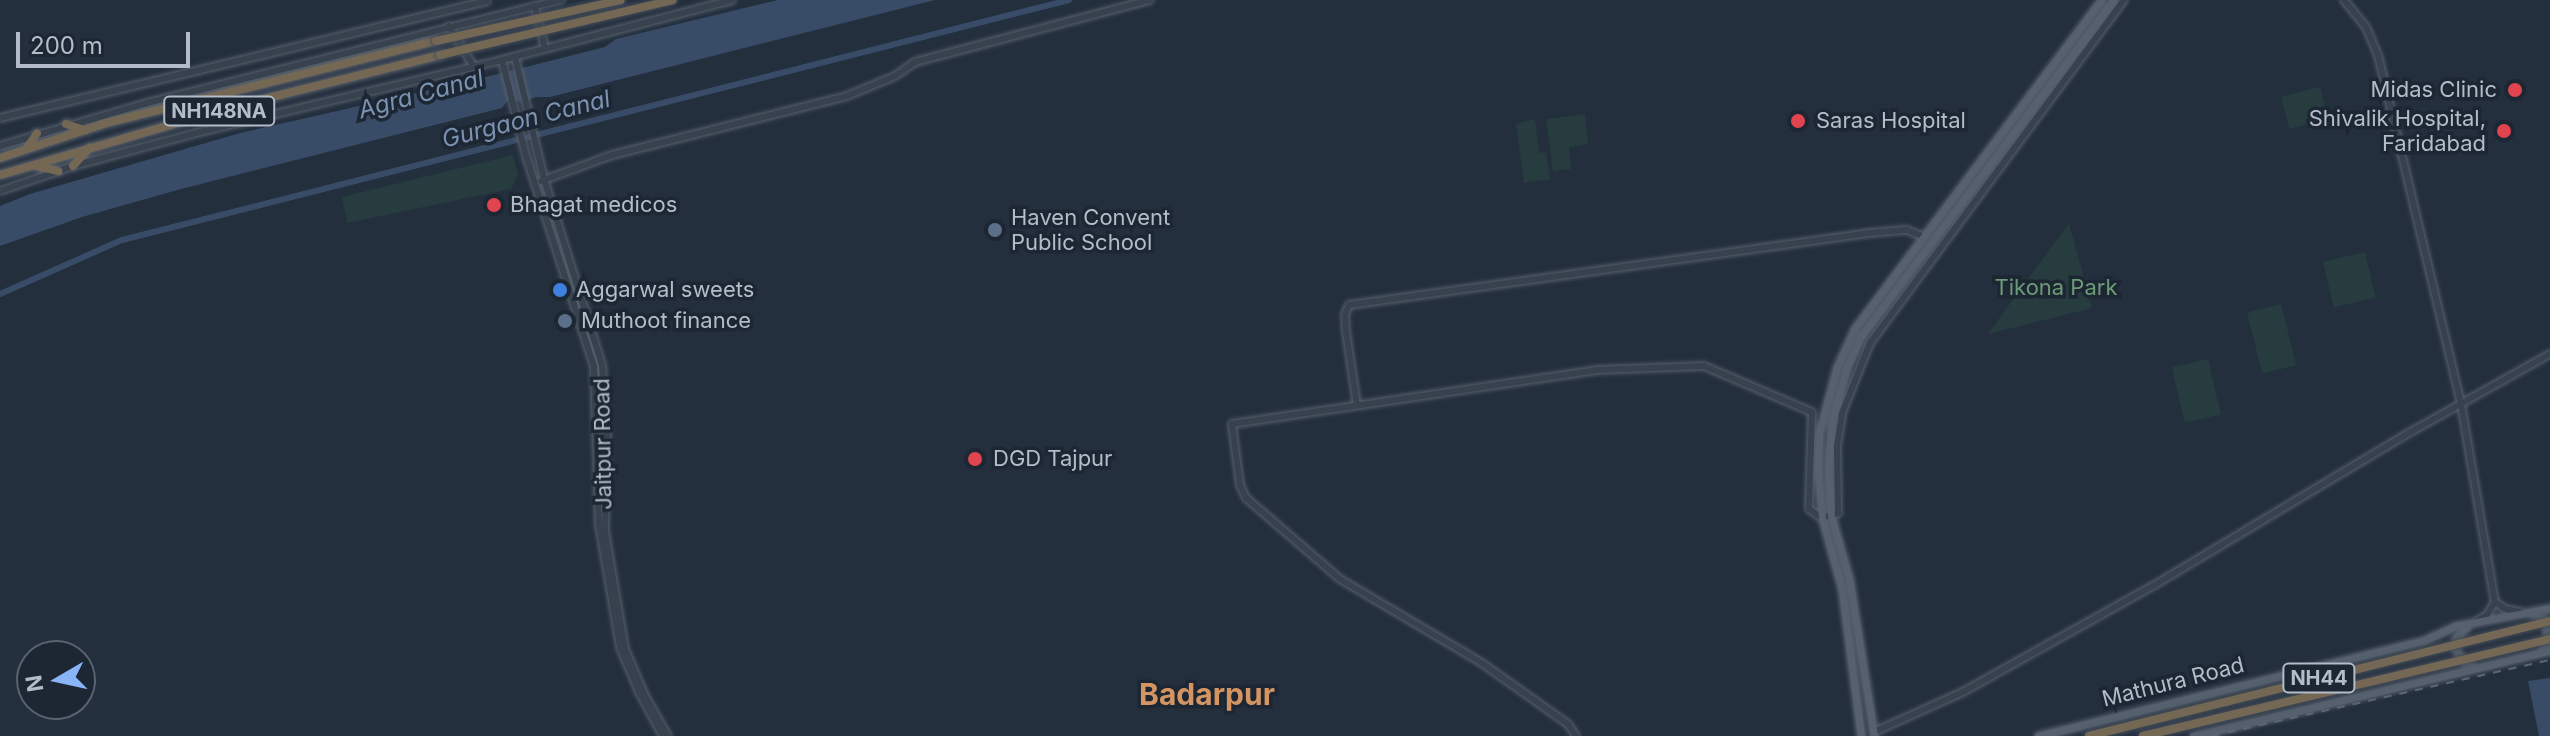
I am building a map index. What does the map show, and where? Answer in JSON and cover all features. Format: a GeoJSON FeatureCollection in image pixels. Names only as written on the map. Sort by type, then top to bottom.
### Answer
{"type":"FeatureCollection","features":[{"type":"Feature","properties":{"kind":"highway","name":"NH148NA"},"geometry":{"type":"LineString","coordinates":[[0,158],[85,130],[436,41],[621,0]]}},
{"type":"Feature","properties":{"kind":"highway","name":"NH148NA"},"geometry":{"type":"LineString","coordinates":[[0,175],[90,147],[440,55],[673,0]]}},
{"type":"Feature","properties":{"kind":"highway"},"geometry":{"type":"LineString","coordinates":[[66,124],[85,130]]}},
{"type":"Feature","properties":{"kind":"highway"},"geometry":{"type":"LineString","coordinates":[[26,150],[37,133]]}},
{"type":"Feature","properties":{"kind":"highway"},"geometry":{"type":"LineString","coordinates":[[73,166],[90,147]]}},
{"type":"Feature","properties":{"kind":"highway"},"geometry":{"type":"LineString","coordinates":[[31,165],[58,171]]}},
{"type":"Feature","properties":{"kind":"highway","name":"Mathura Road"},"geometry":{"type":"LineString","coordinates":[[2089,736],[2550,621]]}},
{"type":"Feature","properties":{"kind":"highway","name":"Mathura Road"},"geometry":{"type":"LineString","coordinates":[[2143,736],[2550,639]]}},
{"type":"Feature","properties":{"kind":"main road"},"geometry":{"type":"LineString","coordinates":[[1861,736],[1842,589],[1818,470],[1819,434],[1837,367],[1855,328],[2101,0]]}},
{"type":"Feature","properties":{"kind":"main road"},"geometry":{"type":"LineString","coordinates":[[1874,734],[1849,579],[1827,517],[1829,450],[1840,392],[1861,336],[1903,288],[2113,0]]}},
{"type":"Feature","properties":{"kind":"main road","name":"Mathura Road"},"geometry":{"type":"LineString","coordinates":[[2038,736],[2425,640],[2473,623],[2550,608]]}},
{"type":"Feature","properties":{"kind":"main road"},"geometry":{"type":"LineString","coordinates":[[2524,612],[2542,615],[2547,629],[2547,646],[2535,654]]}},
{"type":"Feature","properties":{"kind":"main road"},"geometry":{"type":"LineString","coordinates":[[2473,623],[2458,634],[2455,649],[2465,663],[2477,667]]}},
{"type":"Feature","properties":{"kind":"main road"},"geometry":{"type":"LineString","coordinates":[[2193,736],[2550,650]]}},
{"type":"Feature","properties":{"kind":"street"},"geometry":{"type":"LineString","coordinates":[[0,118],[487,0],[491,16]]}},
{"type":"Feature","properties":{"kind":"street"},"geometry":{"type":"LineString","coordinates":[[0,146],[66,124],[561,0]]}},
{"type":"Feature","properties":{"kind":"street"},"geometry":{"type":"LineString","coordinates":[[0,191],[73,166],[474,67],[516,60],[545,49],[732,0]]}},
{"type":"Feature","properties":{"kind":"street"},"geometry":{"type":"LineString","coordinates":[[534,184],[612,155],[847,96],[895,76],[915,62],[1150,0]]}},
{"type":"Feature","properties":{"kind":"street"},"geometry":{"type":"LineString","coordinates":[[1903,288],[2124,0]]}},
{"type":"Feature","properties":{"kind":"street"},"geometry":{"type":"LineString","coordinates":[[2344,0],[2366,27],[2378,55],[2461,404],[2495,602],[2487,615],[2473,623]]}},
{"type":"Feature","properties":{"kind":"street"},"geometry":{"type":"LineString","coordinates":[[535,6],[545,49]]}},
{"type":"Feature","properties":{"kind":"street"},"geometry":{"type":"LineString","coordinates":[[449,26],[474,67]]}},
{"type":"Feature","properties":{"kind":"street","name":"Jaitpur Road"},"geometry":{"type":"LineString","coordinates":[[516,60],[544,179],[602,365],[607,432],[605,531],[625,649],[665,736]]}},
{"type":"Feature","properties":{"kind":"street","name":"Jaitpur Road"},"geometry":{"type":"LineString","coordinates":[[503,63],[534,184],[594,366],[599,524],[621,652],[665,736]]}},
{"type":"Feature","properties":{"kind":"street"},"geometry":{"type":"LineString","coordinates":[[1357,405],[1346,331],[1345,314],[1349,305],[1869,233],[1907,230],[1924,237]]}},
{"type":"Feature","properties":{"kind":"street"},"geometry":{"type":"LineString","coordinates":[[1874,734],[1963,692],[2153,586],[2550,354]]}},
{"type":"Feature","properties":{"kind":"street"},"geometry":{"type":"LineString","coordinates":[[1576,736],[1568,724],[1482,663],[1340,579],[1243,494],[1232,424],[1611,368],[1704,366],[1812,412],[1809,509],[1827,517]]}},
{"type":"Feature","properties":{"kind":"street"},"geometry":{"type":"LineString","coordinates":[[2495,602],[2505,609],[2524,612]]}},
{"type":"Feature","properties":{"kind":"green space"},"geometry":{"type":"Polygon","coordinates":[[[2320,87],[2328,119],[2289,129],[2281,97],[2320,87]]]}},
{"type":"Feature","properties":{"kind":"green space"},"geometry":{"type":"Polygon","coordinates":[[[1585,114],[1588,144],[1569,147],[1571,169],[1553,171],[1546,119],[1585,114]]]}},
{"type":"Feature","properties":{"kind":"green space"},"geometry":{"type":"Polygon","coordinates":[[[1535,119],[1539,153],[1546,152],[1550,179],[1524,183],[1516,124],[1535,119]]]}},
{"type":"Feature","properties":{"kind":"green space"},"geometry":{"type":"Polygon","coordinates":[[[513,155],[518,175],[511,189],[347,223],[342,197],[513,155]]]}},
{"type":"Feature","properties":{"kind":"green space","name":"Tikona Park"},"geometry":{"type":"Polygon","coordinates":[[[2069,223],[2092,308],[1988,334],[2017,294],[2069,223]]]}},
{"type":"Feature","properties":{"kind":"green space"},"geometry":{"type":"Polygon","coordinates":[[[2365,252],[2376,298],[2334,307],[2323,262],[2365,252]]]}},
{"type":"Feature","properties":{"kind":"green space"},"geometry":{"type":"Polygon","coordinates":[[[2281,304],[2296,365],[2262,374],[2247,312],[2281,304]]]}},
{"type":"Feature","properties":{"kind":"green space"},"geometry":{"type":"Polygon","coordinates":[[[2208,359],[2221,415],[2185,423],[2172,367],[2208,359]]]}},
{"type":"Feature","properties":{"kind":"water","name":"Agra Canal"},"geometry":{"type":"Polygon","coordinates":[[[778,0],[935,0],[550,97],[536,97],[522,103],[510,98],[502,108],[181,189],[82,217],[0,246],[0,206],[30,194],[240,133],[474,80],[605,47],[616,39],[778,0]]]}},
{"type":"Feature","properties":{"kind":"water"},"geometry":{"type":"Polygon","coordinates":[[[2550,678],[2550,736],[2539,736],[2528,681],[2550,678]]]}},
{"type":"Feature","properties":{"kind":"waterway","name":"Gurgaon Canal"},"geometry":{"type":"LineString","coordinates":[[0,294],[122,240],[1069,0]]}},
{"type":"Feature","properties":{"kind":"railway"},"geometry":{"type":"LineString","coordinates":[[2212,736],[2550,660]]}},
{"type":"Feature","properties":{"kind":"place","name":"Midas Clinic"},"geometry":{"type":"Point","coordinates":[2515,90]}},
{"type":"Feature","properties":{"kind":"place","name":"Saras Hospital"},"geometry":{"type":"Point","coordinates":[1798,121]}},
{"type":"Feature","properties":{"kind":"place","name":"Shivalik Hospital, Faridabad"},"geometry":{"type":"Point","coordinates":[2504,131]}},
{"type":"Feature","properties":{"kind":"place","name":"Bhagat medicos"},"geometry":{"type":"Point","coordinates":[494,205]}},
{"type":"Feature","properties":{"kind":"place","name":"Haven Convent Public School"},"geometry":{"type":"Point","coordinates":[995,230]}},
{"type":"Feature","properties":{"kind":"place","name":"Aggarwal sweets"},"geometry":{"type":"Point","coordinates":[560,290]}},
{"type":"Feature","properties":{"kind":"place","name":"Muthoot finance"},"geometry":{"type":"Point","coordinates":[565,321]}},
{"type":"Feature","properties":{"kind":"place","name":"DGD Tajpur"},"geometry":{"type":"Point","coordinates":[975,459]}},
{"type":"Feature","properties":{"kind":"district","name":"Badarpur"},"geometry":{"type":"Point","coordinates":[1207,694]}}]}
